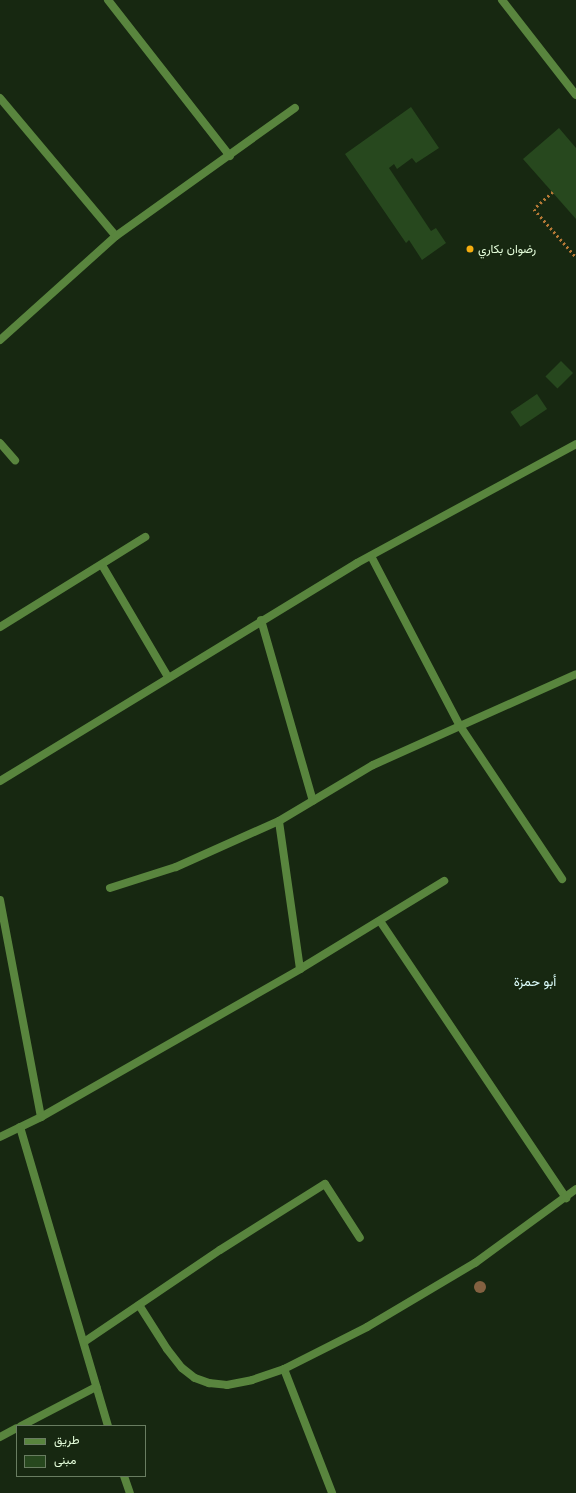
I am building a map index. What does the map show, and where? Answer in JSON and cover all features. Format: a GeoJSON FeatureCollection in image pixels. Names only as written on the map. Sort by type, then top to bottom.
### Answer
{"type":"FeatureCollection","features":[{"type":"Feature","properties":{"kind":"street"},"geometry":{"type":"LineString","coordinates":[[108,0],[230,156]]}},
{"type":"Feature","properties":{"kind":"street"},"geometry":{"type":"LineString","coordinates":[[502,0],[576,96]]}},
{"type":"Feature","properties":{"kind":"street"},"geometry":{"type":"LineString","coordinates":[[0,98],[116,236]]}},
{"type":"Feature","properties":{"kind":"street"},"geometry":{"type":"LineString","coordinates":[[0,340],[116,236],[230,156],[295,108]]}},
{"type":"Feature","properties":{"kind":"street"},"geometry":{"type":"LineString","coordinates":[[0,443],[15,460]]}},
{"type":"Feature","properties":{"kind":"street"},"geometry":{"type":"LineString","coordinates":[[0,782],[261,620],[371,556],[576,444]]}},
{"type":"Feature","properties":{"kind":"street"},"geometry":{"type":"LineString","coordinates":[[0,626],[102,565],[145,537]]}},
{"type":"Feature","properties":{"kind":"street"},"geometry":{"type":"LineString","coordinates":[[371,556],[460,726],[562,879]]}},
{"type":"Feature","properties":{"kind":"street"},"geometry":{"type":"LineString","coordinates":[[102,565],[168,677]]}},
{"type":"Feature","properties":{"kind":"street"},"geometry":{"type":"LineString","coordinates":[[261,620],[313,801]]}},
{"type":"Feature","properties":{"kind":"street"},"geometry":{"type":"LineString","coordinates":[[110,888],[176,867],[279,821],[373,765],[576,674]]}},
{"type":"Feature","properties":{"kind":"street"},"geometry":{"type":"LineString","coordinates":[[279,821],[300,969]]}},
{"type":"Feature","properties":{"kind":"street"},"geometry":{"type":"LineString","coordinates":[[0,1137],[41,1118],[300,969],[444,881]]}},
{"type":"Feature","properties":{"kind":"street"},"geometry":{"type":"LineString","coordinates":[[0,900],[41,1118]]}},
{"type":"Feature","properties":{"kind":"street"},"geometry":{"type":"LineString","coordinates":[[380,921],[566,1198]]}},
{"type":"Feature","properties":{"kind":"street"},"geometry":{"type":"LineString","coordinates":[[20,1128],[108,1425]]}},
{"type":"Feature","properties":{"kind":"street"},"geometry":{"type":"LineString","coordinates":[[84,1342],[220,1250],[326,1184],[360,1238]]}},
{"type":"Feature","properties":{"kind":"street"},"geometry":{"type":"LineString","coordinates":[[139,1305],[167,1349],[182,1368],[195,1378],[209,1384],[227,1385],[252,1380],[284,1369],[367,1327],[475,1263],[566,1198],[576,1189]]}},
{"type":"Feature","properties":{"kind":"street"},"geometry":{"type":"LineString","coordinates":[[284,1369],[332,1493]]}},
{"type":"Feature","properties":{"kind":"street"},"geometry":{"type":"LineString","coordinates":[[23,1425],[96,1387]]}},
{"type":"Feature","properties":{"kind":"street"},"geometry":{"type":"LineString","coordinates":[[0,1437],[16,1429]]}},
{"type":"Feature","properties":{"kind":"street"},"geometry":{"type":"LineString","coordinates":[[124,1477],[130,1493]]}},
{"type":"Feature","properties":{"kind":"path"},"geometry":{"type":"LineString","coordinates":[[552,192],[534,209],[576,257]]}},
{"type":"Feature","properties":{"kind":"building"},"geometry":{"type":"Polygon","coordinates":[[[411,107],[439,148],[416,163],[412,158],[397,169],[394,164],[389,168],[431,231],[436,228],[446,243],[422,260],[409,240],[406,243],[345,154],[411,107]]]}},
{"type":"Feature","properties":{"kind":"building"},"geometry":{"type":"Polygon","coordinates":[[[559,128],[576,148],[576,219],[523,159],[559,128]]]}},
{"type":"Feature","properties":{"kind":"building"},"geometry":{"type":"Polygon","coordinates":[[[561,361],[573,373],[557,389],[545,377],[561,361]]]}},
{"type":"Feature","properties":{"kind":"building"},"geometry":{"type":"Polygon","coordinates":[[[537,394],[547,409],[521,427],[510,412],[537,394]]]}},
{"type":"Feature","properties":{"kind":"place","name":"رضوان بكاري"},"geometry":{"type":"Point","coordinates":[470,249]}},
{"type":"Feature","properties":{"kind":"district","name":"أبو حمزة"},"geometry":{"type":"Point","coordinates":[535,981]}}]}
